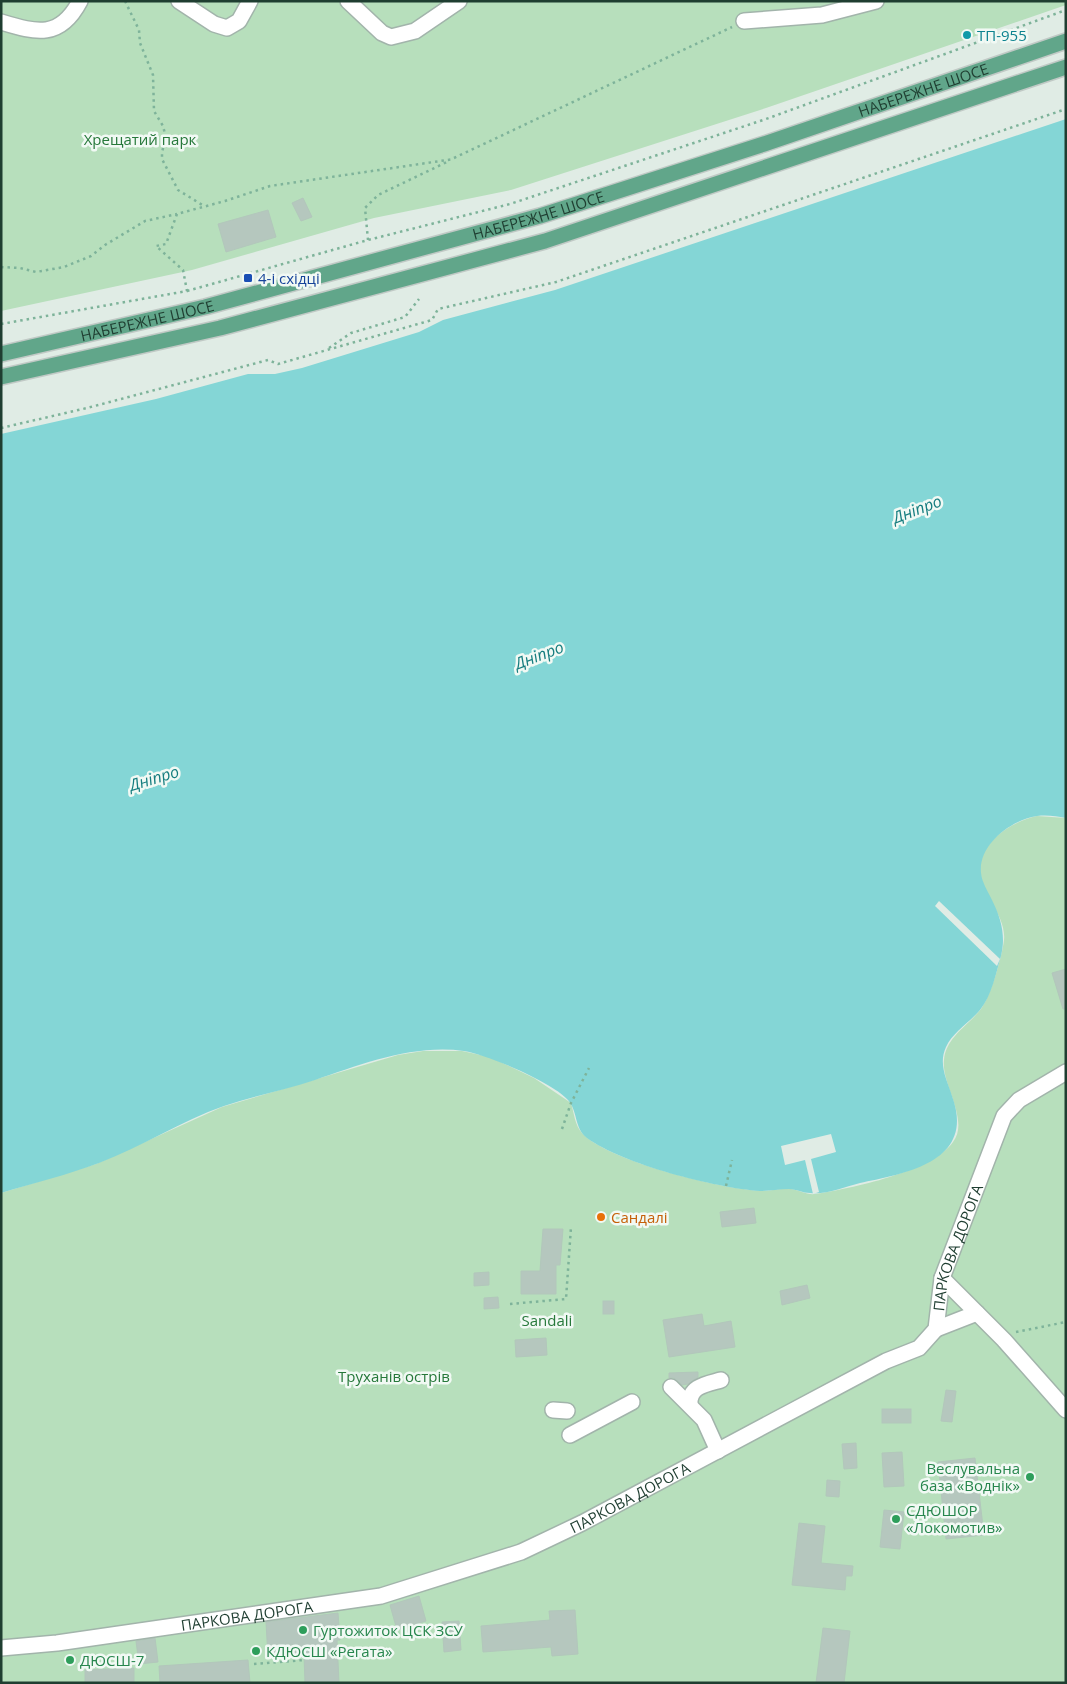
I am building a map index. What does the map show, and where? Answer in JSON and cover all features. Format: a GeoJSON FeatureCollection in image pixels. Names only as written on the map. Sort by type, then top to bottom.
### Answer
{"type":"FeatureCollection","features":[{"type":"Feature","properties":{"kind":"main road","name":"НАБЕРЕЖНЕ ШОСЕ"},"geometry":{"type":"LineString","coordinates":[[1,354],[206,307],[540,216],[764,144],[1066,41]]}},
{"type":"Feature","properties":{"kind":"main road","name":"НАБЕРЕЖНЕ ШОСЕ"},"geometry":{"type":"LineString","coordinates":[[1,377],[220,328],[545,241],[1066,67]]}},
{"type":"Feature","properties":{"kind":"street"},"geometry":{"type":"LineString","coordinates":[[1,22],[30,31],[46,31],[66,22],[80,1]]}},
{"type":"Feature","properties":{"kind":"street"},"geometry":{"type":"LineString","coordinates":[[179,1],[214,24],[227,28],[239,21],[250,1]]}},
{"type":"Feature","properties":{"kind":"street"},"geometry":{"type":"LineString","coordinates":[[348,1],[382,33],[390,37],[415,31],[459,1]]}},
{"type":"Feature","properties":{"kind":"street"},"geometry":{"type":"LineString","coordinates":[[744,21],[822,15],[876,1]]}},
{"type":"Feature","properties":{"kind":"street","name":"ПАРКОВА ДОРОГА"},"geometry":{"type":"LineString","coordinates":[[1,1648],[57,1643],[381,1596],[522,1552],[582,1523],[886,1361],[919,1348],[936,1329],[942,1278],[1004,1116],[1019,1100],[1066,1072]]}},
{"type":"Feature","properties":{"kind":"street"},"geometry":{"type":"LineString","coordinates":[[942,1278],[999,1336],[1066,1410]]}},
{"type":"Feature","properties":{"kind":"street"},"geometry":{"type":"LineString","coordinates":[[936,1329],[977,1313]]}},
{"type":"Feature","properties":{"kind":"street"},"geometry":{"type":"LineString","coordinates":[[690,1404],[692,1393],[698,1387],[721,1380]]}},
{"type":"Feature","properties":{"kind":"street"},"geometry":{"type":"LineString","coordinates":[[671,1387],[704,1420],[718,1451]]}},
{"type":"Feature","properties":{"kind":"street"},"geometry":{"type":"LineString","coordinates":[[570,1435],[632,1402]]}},
{"type":"Feature","properties":{"kind":"path"},"geometry":{"type":"LineString","coordinates":[[125,1],[139,30],[140,43],[153,75],[154,111],[163,126],[166,138],[162,159],[178,190],[205,207]]}},
{"type":"Feature","properties":{"kind":"path"},"geometry":{"type":"LineString","coordinates":[[1,324],[187,291],[368,240],[510,204],[766,119],[1066,10]]}},
{"type":"Feature","properties":{"kind":"path"},"geometry":{"type":"LineString","coordinates":[[368,240],[365,208],[378,195],[744,21]]}},
{"type":"Feature","properties":{"kind":"path"},"geometry":{"type":"LineString","coordinates":[[1,428],[87,408],[268,360],[278,364],[432,320],[438,309],[556,282],[1066,110]]}},
{"type":"Feature","properties":{"kind":"path"},"geometry":{"type":"LineString","coordinates":[[1,267],[20,268],[36,272],[64,267],[91,256],[104,245],[145,221],[205,207],[277,185],[315,181],[355,172],[398,168],[454,159]]}},
{"type":"Feature","properties":{"kind":"path"},"geometry":{"type":"LineString","coordinates":[[177,214],[166,244],[156,246],[183,270],[187,291]]}},
{"type":"Feature","properties":{"kind":"path"},"geometry":{"type":"LineString","coordinates":[[326,350],[351,333],[405,317],[419,299]]}},
{"type":"Feature","properties":{"kind":"path"},"geometry":{"type":"LineString","coordinates":[[562,1129],[589,1068]]}},
{"type":"Feature","properties":{"kind":"path"},"geometry":{"type":"LineString","coordinates":[[726,1186],[732,1160]]}},
{"type":"Feature","properties":{"kind":"path"},"geometry":{"type":"LineString","coordinates":[[510,1304],[566,1299],[571,1227]]}},
{"type":"Feature","properties":{"kind":"path"},"geometry":{"type":"LineString","coordinates":[[999,1336],[1066,1322]]}},
{"type":"Feature","properties":{"kind":"path"},"geometry":{"type":"LineString","coordinates":[[254,1664],[304,1660]]}},
{"type":"Feature","properties":{"kind":"green space","name":"Хрещатий парк"},"geometry":{"type":"Polygon","coordinates":[[[1,1],[1066,1],[1066,5],[766,108],[511,190],[374,218],[192,270],[1,311],[1,1]]]}},
{"type":"Feature","properties":{"kind":"green space","name":"Труханів острів"},"geometry":{"type":"Polygon","coordinates":[[[1037,816],[1066,818],[1066,1683],[1,1683],[1,1193],[96,1164],[222,1107],[398,1055],[423,1051],[462,1051],[490,1057],[534,1078],[571,1103],[576,1123],[580,1130],[595,1143],[615,1154],[696,1180],[745,1189],[763,1191],[791,1189],[815,1194],[869,1183],[910,1170],[928,1162],[943,1152],[953,1142],[957,1133],[957,1113],[944,1070],[944,1060],[953,1038],[985,1003],[996,976],[1001,956],[1004,930],[981,880],[981,859],[990,843],[996,837],[1012,826],[1037,816]]]}},
{"type":"Feature","properties":{"kind":"water","name":"Дніпро"},"geometry":{"type":"Polygon","coordinates":[[[1066,119],[1066,818],[1037,816],[1027,818],[1007,828],[991,844],[981,863],[982,877],[1000,920],[1003,941],[1001,956],[988,998],[980,1010],[952,1037],[944,1053],[944,1072],[957,1118],[954,1136],[946,1149],[933,1160],[917,1168],[822,1193],[807,1193],[789,1189],[760,1191],[719,1185],[670,1173],[603,1148],[583,1134],[568,1100],[548,1085],[519,1070],[464,1051],[426,1050],[369,1062],[304,1084],[224,1106],[99,1163],[1,1193],[1,434],[156,399],[248,374],[275,374],[302,368],[419,332],[443,320],[555,290],[1066,119]]]}},
{"type":"Feature","properties":{"kind":"pier"},"geometry":{"type":"Polygon","coordinates":[[[939,901],[1000,959],[997,966],[935,906],[939,901]]]}},
{"type":"Feature","properties":{"kind":"pier"},"geometry":{"type":"Polygon","coordinates":[[[831,1134],[836,1152],[811,1159],[819,1192],[813,1194],[805,1160],[785,1165],[781,1146],[831,1134]]]}},
{"type":"Feature","properties":{"kind":"building"},"geometry":{"type":"Polygon","coordinates":[[[303,198],[312,217],[301,221],[292,203],[303,198]]]}},
{"type":"Feature","properties":{"kind":"building"},"geometry":{"type":"Polygon","coordinates":[[[268,210],[276,237],[226,252],[218,224],[268,210]]]}},
{"type":"Feature","properties":{"kind":"building"},"geometry":{"type":"Polygon","coordinates":[[[1066,969],[1066,1009],[1063,1009],[1052,973],[1066,969]]]}},
{"type":"Feature","properties":{"kind":"building"},"geometry":{"type":"Polygon","coordinates":[[[754,1208],[756,1223],[722,1227],[720,1212],[754,1208]]]}},
{"type":"Feature","properties":{"kind":"building"},"geometry":{"type":"Polygon","coordinates":[[[543,1229],[563,1229],[560,1265],[556,1265],[556,1294],[521,1294],[521,1271],[540,1271],[543,1229]]]}},
{"type":"Feature","properties":{"kind":"building"},"geometry":{"type":"Polygon","coordinates":[[[489,1272],[489,1285],[474,1286],[474,1273],[489,1272]]]}},
{"type":"Feature","properties":{"kind":"building"},"geometry":{"type":"Polygon","coordinates":[[[807,1285],[810,1298],[782,1305],[780,1291],[807,1285]]]}},
{"type":"Feature","properties":{"kind":"building"},"geometry":{"type":"Polygon","coordinates":[[[498,1297],[499,1308],[484,1309],[484,1298],[498,1297]]]}},
{"type":"Feature","properties":{"kind":"building"},"geometry":{"type":"Polygon","coordinates":[[[603,1301],[614,1301],[614,1314],[603,1314],[603,1301]]]}},
{"type":"Feature","properties":{"kind":"building"},"geometry":{"type":"Polygon","coordinates":[[[702,1314],[704,1326],[731,1321],[735,1347],[669,1357],[663,1320],[702,1314]]]}},
{"type":"Feature","properties":{"kind":"building"},"geometry":{"type":"Polygon","coordinates":[[[546,1338],[547,1355],[516,1357],[515,1340],[546,1338]]]}},
{"type":"Feature","properties":{"kind":"building"},"geometry":{"type":"Polygon","coordinates":[[[698,1372],[698,1377],[688,1384],[682,1385],[674,1378],[669,1378],[669,1373],[698,1372]]]}},
{"type":"Feature","properties":{"kind":"building"},"geometry":{"type":"Polygon","coordinates":[[[946,1390],[956,1391],[952,1422],[941,1421],[946,1390]]]}},
{"type":"Feature","properties":{"kind":"building"},"geometry":{"type":"Polygon","coordinates":[[[882,1409],[911,1409],[911,1423],[882,1423],[882,1409]]]}},
{"type":"Feature","properties":{"kind":"building"},"geometry":{"type":"Polygon","coordinates":[[[856,1443],[857,1468],[844,1469],[842,1444],[856,1443]]]}},
{"type":"Feature","properties":{"kind":"building"},"geometry":{"type":"Polygon","coordinates":[[[902,1452],[904,1486],[884,1487],[882,1453],[902,1452]]]}},
{"type":"Feature","properties":{"kind":"building"},"geometry":{"type":"Polygon","coordinates":[[[975,1458],[984,1535],[946,1539],[938,1462],[975,1458]]]}},
{"type":"Feature","properties":{"kind":"building"},"geometry":{"type":"Polygon","coordinates":[[[827,1480],[840,1481],[839,1497],[826,1496],[827,1480]]]}},
{"type":"Feature","properties":{"kind":"building"},"geometry":{"type":"Polygon","coordinates":[[[884,1510],[904,1512],[900,1549],[880,1547],[884,1510]]]}},
{"type":"Feature","properties":{"kind":"building"},"geometry":{"type":"Polygon","coordinates":[[[799,1523],[825,1526],[821,1563],[853,1566],[852,1576],[846,1576],[845,1590],[792,1585],[799,1523]]]}},
{"type":"Feature","properties":{"kind":"building"},"geometry":{"type":"Polygon","coordinates":[[[419,1596],[426,1621],[397,1630],[390,1605],[419,1596]]]}},
{"type":"Feature","properties":{"kind":"building"},"geometry":{"type":"Polygon","coordinates":[[[575,1610],[578,1654],[552,1656],[551,1647],[483,1652],[481,1626],[550,1620],[549,1611],[575,1610]]]}},
{"type":"Feature","properties":{"kind":"building","name":"Гуртожиток ЦСК ЗСУ"},"geometry":{"type":"Polygon","coordinates":[[[338,1613],[340,1640],[337,1640],[339,1683],[305,1683],[304,1654],[268,1657],[266,1622],[338,1613]]]}},
{"type":"Feature","properties":{"kind":"building"},"geometry":{"type":"Polygon","coordinates":[[[459,1621],[461,1650],[444,1652],[442,1622],[459,1621]]]}},
{"type":"Feature","properties":{"kind":"building"},"geometry":{"type":"Polygon","coordinates":[[[823,1628],[850,1631],[844,1683],[816,1683],[823,1628]]]}},
{"type":"Feature","properties":{"kind":"building"},"geometry":{"type":"Polygon","coordinates":[[[155,1638],[158,1662],[139,1664],[136,1641],[155,1638]]]}},
{"type":"Feature","properties":{"kind":"building"},"geometry":{"type":"Polygon","coordinates":[[[248,1660],[250,1683],[160,1683],[159,1666],[248,1660]]]}},
{"type":"Feature","properties":{"kind":"building"},"geometry":{"type":"Polygon","coordinates":[[[134,1668],[134,1683],[85,1683],[85,1670],[134,1668]]]}},
{"type":"Feature","properties":{"kind":"place","name":"ТП-955"},"geometry":{"type":"Point","coordinates":[967,35]}},
{"type":"Feature","properties":{"kind":"place","name":"4-і східці"},"geometry":{"type":"Point","coordinates":[248,278]}},
{"type":"Feature","properties":{"kind":"place","name":"Сандалі"},"geometry":{"type":"Point","coordinates":[601,1217]}},
{"type":"Feature","properties":{"kind":"place","name":"Веслувальна база «Воднік»"},"geometry":{"type":"Point","coordinates":[1030,1477]}},
{"type":"Feature","properties":{"kind":"place","name":"СДЮШОР «Локомотив»"},"geometry":{"type":"Point","coordinates":[896,1519]}},
{"type":"Feature","properties":{"kind":"place","name":"Гуртожиток ЦСК ЗСУ"},"geometry":{"type":"Point","coordinates":[303,1630]}},
{"type":"Feature","properties":{"kind":"place","name":"КДЮСШ «Регата»"},"geometry":{"type":"Point","coordinates":[256,1651]}},
{"type":"Feature","properties":{"kind":"place","name":"ДЮСШ-7"},"geometry":{"type":"Point","coordinates":[70,1660]}},
{"type":"Feature","properties":{"kind":"park label","name":"Sandali"},"geometry":{"type":"Point","coordinates":[547,1320]}}]}
